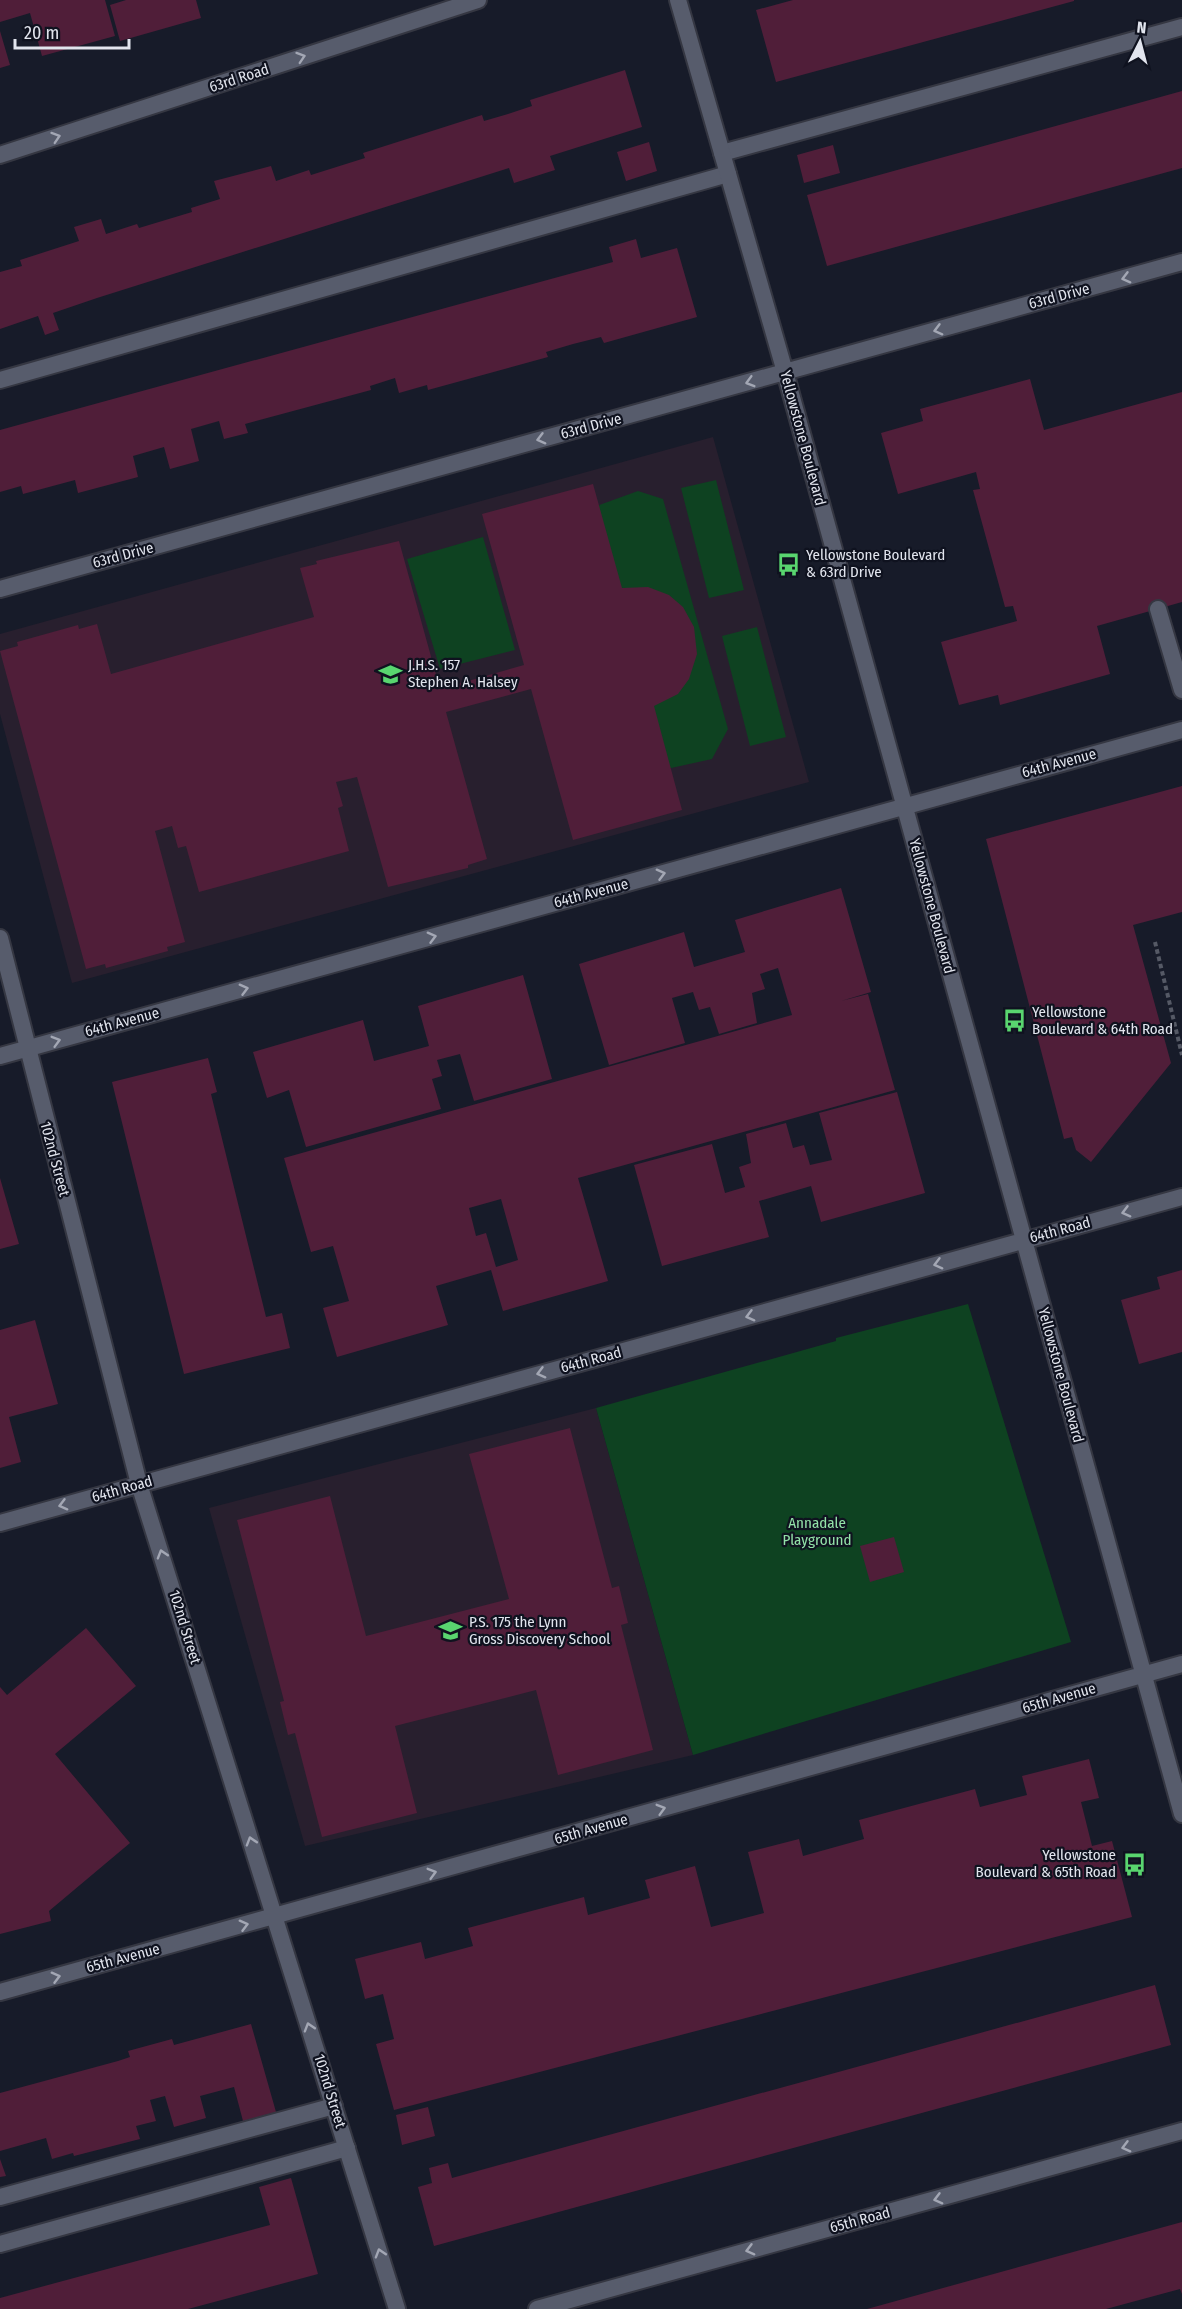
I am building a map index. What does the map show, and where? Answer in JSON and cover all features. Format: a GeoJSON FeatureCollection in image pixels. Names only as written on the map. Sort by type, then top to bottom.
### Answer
{"type":"FeatureCollection","features":[{"type":"Feature","properties":{"kind":"street","name":"63rd Road"},"geometry":{"type":"LineString","coordinates":[[0,155],[478,0]]}},
{"type":"Feature","properties":{"kind":"street","name":"Yellowstone Boulevard"},"geometry":{"type":"LineString","coordinates":[[678,0],[785,372],[1182,1814]]}},
{"type":"Feature","properties":{"kind":"street"},"geometry":{"type":"LineString","coordinates":[[722,153],[1182,27]]}},
{"type":"Feature","properties":{"kind":"street"},"geometry":{"type":"LineString","coordinates":[[0,380],[728,174]]}},
{"type":"Feature","properties":{"kind":"street","name":"63rd Drive"},"geometry":{"type":"LineString","coordinates":[[0,589],[1182,262]]}},
{"type":"Feature","properties":{"kind":"street"},"geometry":{"type":"LineString","coordinates":[[1158,609],[1182,690]]}},
{"type":"Feature","properties":{"kind":"street","name":"64th Avenue"},"geometry":{"type":"LineString","coordinates":[[0,1056],[1182,730]]}},
{"type":"Feature","properties":{"kind":"street","name":"102nd Street"},"geometry":{"type":"LineString","coordinates":[[0,938],[139,1484],[397,2309]]}},
{"type":"Feature","properties":{"kind":"street","name":"64th Road"},"geometry":{"type":"LineString","coordinates":[[0,1523],[1182,1197]]}},
{"type":"Feature","properties":{"kind":"street","name":"65th Avenue"},"geometry":{"type":"LineString","coordinates":[[0,1992],[1182,1664]]}},
{"type":"Feature","properties":{"kind":"street"},"geometry":{"type":"LineString","coordinates":[[0,2197],[334,2106]]}},
{"type":"Feature","properties":{"kind":"street","name":"65th Road"},"geometry":{"type":"LineString","coordinates":[[537,2309],[1182,2131]]}},
{"type":"Feature","properties":{"kind":"street"},"geometry":{"type":"LineString","coordinates":[[0,2244],[347,2148]]}},
{"type":"Feature","properties":{"kind":"path"},"geometry":{"type":"LineString","coordinates":[[1155,942],[1182,1055]]}},
{"type":"Feature","properties":{"kind":"shaded area","name":"J.H.S. 157 Stephen A. Halsey"},"geometry":{"type":"Polygon","coordinates":[[[713,437],[809,782],[72,983],[0,714],[0,634],[713,437]]]}},
{"type":"Feature","properties":{"kind":"shaded area","name":"P.S. 175 the Lynn Gross Discovery School"},"geometry":{"type":"Polygon","coordinates":[[[596,1408],[693,1755],[305,1846],[209,1508],[596,1408]]]}},
{"type":"Feature","properties":{"kind":"green space"},"geometry":{"type":"Polygon","coordinates":[[[716,480],[744,590],[709,598],[681,488],[716,480]]]}},
{"type":"Feature","properties":{"kind":"green space"},"geometry":{"type":"Polygon","coordinates":[[[638,491],[663,499],[728,729],[712,759],[653,772],[591,508],[638,491]]]}},
{"type":"Feature","properties":{"kind":"green space"},"geometry":{"type":"Polygon","coordinates":[[[483,537],[515,650],[440,669],[407,559],[483,537]]]}},
{"type":"Feature","properties":{"kind":"green space"},"geometry":{"type":"Polygon","coordinates":[[[757,627],[786,737],[750,746],[722,636],[757,627]]]}},
{"type":"Feature","properties":{"kind":"green space","name":"Annadale Playground"},"geometry":{"type":"Polygon","coordinates":[[[968,1304],[1071,1642],[693,1755],[596,1408],[836,1341],[836,1338],[968,1304]]]}},
{"type":"Feature","properties":{"kind":"building"},"geometry":{"type":"Polygon","coordinates":[[[0,0],[105,0],[115,36],[42,56],[30,13],[0,22],[0,0]]]}},
{"type":"Feature","properties":{"kind":"building"},"geometry":{"type":"Polygon","coordinates":[[[126,0],[196,0],[201,18],[120,41],[110,5],[126,0]]]}},
{"type":"Feature","properties":{"kind":"building"},"geometry":{"type":"Polygon","coordinates":[[[793,0],[1074,1],[776,82],[756,10],[793,0]]]}},
{"type":"Feature","properties":{"kind":"building"},"geometry":{"type":"Polygon","coordinates":[[[0,31],[10,65],[0,68],[0,31]]]}},
{"type":"Feature","properties":{"kind":"building"},"geometry":{"type":"Polygon","coordinates":[[[625,70],[642,127],[550,156],[555,170],[514,183],[509,168],[97,298],[53,313],[59,330],[45,335],[38,316],[0,329],[0,272],[22,266],[20,260],[79,241],[74,227],[101,219],[106,234],[137,224],[139,228],[192,212],[191,208],[220,199],[214,181],[271,166],[276,181],[309,170],[311,175],[365,158],[363,153],[482,115],[484,121],[532,106],[530,100],[625,70]]]}},
{"type":"Feature","properties":{"kind":"building"},"geometry":{"type":"Polygon","coordinates":[[[1182,91],[1182,168],[827,266],[807,195],[1182,91]]]}},
{"type":"Feature","properties":{"kind":"building"},"geometry":{"type":"Polygon","coordinates":[[[649,142],[657,171],[626,181],[617,152],[649,142]]]}},
{"type":"Feature","properties":{"kind":"building"},"geometry":{"type":"Polygon","coordinates":[[[833,145],[840,173],[804,183],[797,155],[833,145]]]}},
{"type":"Feature","properties":{"kind":"building"},"geometry":{"type":"Polygon","coordinates":[[[636,239],[641,258],[677,248],[697,317],[604,343],[601,337],[573,344],[546,352],[548,357],[428,390],[427,385],[399,393],[395,378],[370,386],[371,390],[245,424],[248,433],[224,439],[219,421],[191,429],[199,461],[170,469],[164,447],[133,456],[138,477],[78,493],[75,480],[23,494],[21,486],[0,492],[0,430],[613,262],[609,247],[636,239]]]}},
{"type":"Feature","properties":{"kind":"building"},"geometry":{"type":"Polygon","coordinates":[[[1030,379],[1044,430],[1182,392],[1182,602],[1097,626],[1110,674],[1000,705],[998,695],[959,705],[941,642],[1017,621],[1013,606],[1005,607],[973,490],[980,489],[976,472],[898,494],[881,433],[923,421],[920,409],[1030,379]]]}},
{"type":"Feature","properties":{"kind":"building"},"geometry":{"type":"Polygon","coordinates":[[[593,484],[622,588],[648,587],[669,595],[683,607],[694,627],[697,654],[689,679],[678,694],[654,706],[682,810],[573,840],[531,689],[446,712],[487,859],[468,865],[468,868],[388,887],[357,777],[336,782],[343,806],[338,808],[349,851],[199,892],[186,846],[178,848],[172,826],[155,831],[185,942],[167,947],[168,951],[106,968],[105,964],[86,969],[0,651],[18,646],[17,642],[78,625],[79,629],[97,624],[111,674],[314,617],[300,568],[317,564],[316,561],[399,541],[440,689],[524,665],[482,514],[593,484]]]}},
{"type":"Feature","properties":{"kind":"building"},"geometry":{"type":"Polygon","coordinates":[[[1182,786],[1182,912],[1133,925],[1171,1063],[1091,1162],[1076,1150],[1072,1137],[1064,1139],[986,839],[1182,786]]]}},
{"type":"Feature","properties":{"kind":"building"},"geometry":{"type":"Polygon","coordinates":[[[841,888],[871,992],[841,1001],[868,994],[895,1090],[578,1178],[608,1281],[503,1311],[491,1270],[436,1286],[448,1325],[337,1357],[323,1308],[349,1301],[333,1246],[311,1252],[284,1158],[792,1015],[778,968],[760,974],[765,989],[752,993],[757,1023],[719,1034],[710,1007],[699,1010],[693,992],[672,998],[685,1043],[609,1065],[579,964],[684,932],[694,967],[745,952],[735,920],[841,888]],[[501,1199],[469,1208],[476,1236],[486,1233],[496,1267],[518,1260],[501,1199]]]}},
{"type":"Feature","properties":{"kind":"building"},"geometry":{"type":"Polygon","coordinates":[[[523,975],[552,1079],[474,1101],[460,1054],[437,1060],[442,1076],[432,1079],[441,1109],[306,1147],[289,1090],[267,1098],[253,1052],[363,1020],[374,1061],[429,1046],[418,1006],[523,975]]]}},
{"type":"Feature","properties":{"kind":"building"},"geometry":{"type":"Polygon","coordinates":[[[208,1058],[217,1092],[211,1094],[266,1317],[282,1313],[290,1348],[184,1374],[112,1082],[208,1058]]]}},
{"type":"Feature","properties":{"kind":"building"},"geometry":{"type":"Polygon","coordinates":[[[897,1092],[925,1193],[821,1222],[811,1186],[759,1201],[769,1237],[662,1266],[634,1165],[712,1144],[725,1193],[745,1187],[739,1167],[751,1163],[746,1134],[786,1123],[793,1148],[804,1145],[810,1165],[832,1160],[819,1113],[897,1092]]]}},
{"type":"Feature","properties":{"kind":"building"},"geometry":{"type":"Polygon","coordinates":[[[0,1178],[19,1244],[0,1249],[0,1178]]]}},
{"type":"Feature","properties":{"kind":"building"},"geometry":{"type":"Polygon","coordinates":[[[1182,1270],[1182,1352],[1139,1364],[1121,1300],[1160,1289],[1157,1277],[1182,1270]]]}},
{"type":"Feature","properties":{"kind":"building"},"geometry":{"type":"Polygon","coordinates":[[[35,1320],[58,1404],[9,1417],[21,1462],[0,1468],[0,1330],[35,1320]]]}},
{"type":"Feature","properties":{"kind":"building"},"geometry":{"type":"Polygon","coordinates":[[[570,1428],[612,1588],[619,1586],[628,1623],[621,1625],[653,1750],[558,1775],[536,1690],[395,1726],[417,1813],[322,1837],[295,1733],[288,1735],[280,1702],[284,1701],[237,1520],[330,1496],[366,1636],[509,1599],[469,1454],[570,1428]]]}},
{"type":"Feature","properties":{"kind":"building"},"geometry":{"type":"Polygon","coordinates":[[[894,1537],[904,1572],[870,1582],[860,1546],[894,1537]]]}},
{"type":"Feature","properties":{"kind":"building"},"geometry":{"type":"Polygon","coordinates":[[[86,1628],[136,1686],[55,1754],[130,1843],[49,1911],[51,1921],[0,1934],[0,1687],[7,1695],[86,1628]]]}},
{"type":"Feature","properties":{"kind":"building"},"geometry":{"type":"Polygon","coordinates":[[[1089,1759],[1099,1798],[1081,1802],[1092,1846],[1112,1841],[1132,1917],[394,2110],[376,2044],[394,2039],[383,1994],[365,1999],[355,1959],[421,1942],[425,1959],[473,1946],[468,1928],[584,1897],[588,1915],[650,1898],[645,1880],[695,1866],[711,1927],[764,1913],[748,1852],[799,1839],[803,1856],[864,1839],[859,1820],[975,1789],[980,1807],[1027,1795],[1022,1776],[1089,1759]]]}},
{"type":"Feature","properties":{"kind":"building"},"geometry":{"type":"Polygon","coordinates":[[[1155,1985],[1171,2045],[434,2246],[418,2187],[432,2183],[429,2168],[448,2163],[452,2178],[1155,1985]]]}},
{"type":"Feature","properties":{"kind":"building"},"geometry":{"type":"Polygon","coordinates":[[[251,2024],[276,2112],[243,2121],[234,2087],[200,2096],[206,2118],[174,2127],[165,2096],[150,2100],[156,2121],[136,2126],[140,2139],[74,2156],[73,2153],[52,2159],[46,2138],[0,2151],[0,2093],[118,2061],[130,2057],[128,2051],[172,2039],[174,2045],[251,2024]]]}},
{"type":"Feature","properties":{"kind":"building"},"geometry":{"type":"Polygon","coordinates":[[[428,2107],[435,2136],[402,2145],[396,2115],[428,2107]]]}},
{"type":"Feature","properties":{"kind":"building"},"geometry":{"type":"Polygon","coordinates":[[[0,2159],[6,2176],[0,2177],[0,2159]]]}},
{"type":"Feature","properties":{"kind":"building"},"geometry":{"type":"Polygon","coordinates":[[[291,2178],[318,2274],[188,2309],[0,2309],[0,2298],[270,2225],[259,2187],[291,2178]]]}},
{"type":"Feature","properties":{"kind":"building"},"geometry":{"type":"Polygon","coordinates":[[[1182,2222],[1182,2294],[1180,2289],[1106,2309],[867,2309],[1182,2222]]]}},
{"type":"Feature","properties":{"kind":"place","name":"Yellowstone Boulevard & 63rd Drive"},"geometry":{"type":"Point","coordinates":[788,564]}},
{"type":"Feature","properties":{"kind":"place","name":"J.H.S. 157 Stephen A. Halsey"},"geometry":{"type":"Point","coordinates":[390,674]}},
{"type":"Feature","properties":{"kind":"place","name":"Yellowstone Boulevard & 64th Road"},"geometry":{"type":"Point","coordinates":[1014,1021]}},
{"type":"Feature","properties":{"kind":"place","name":"P.S. 175 the Lynn Gross Discovery School"},"geometry":{"type":"Point","coordinates":[451,1631]}},
{"type":"Feature","properties":{"kind":"place","name":"Yellowstone Boulevard & 65th Road"},"geometry":{"type":"Point","coordinates":[1134,1864]}}]}
